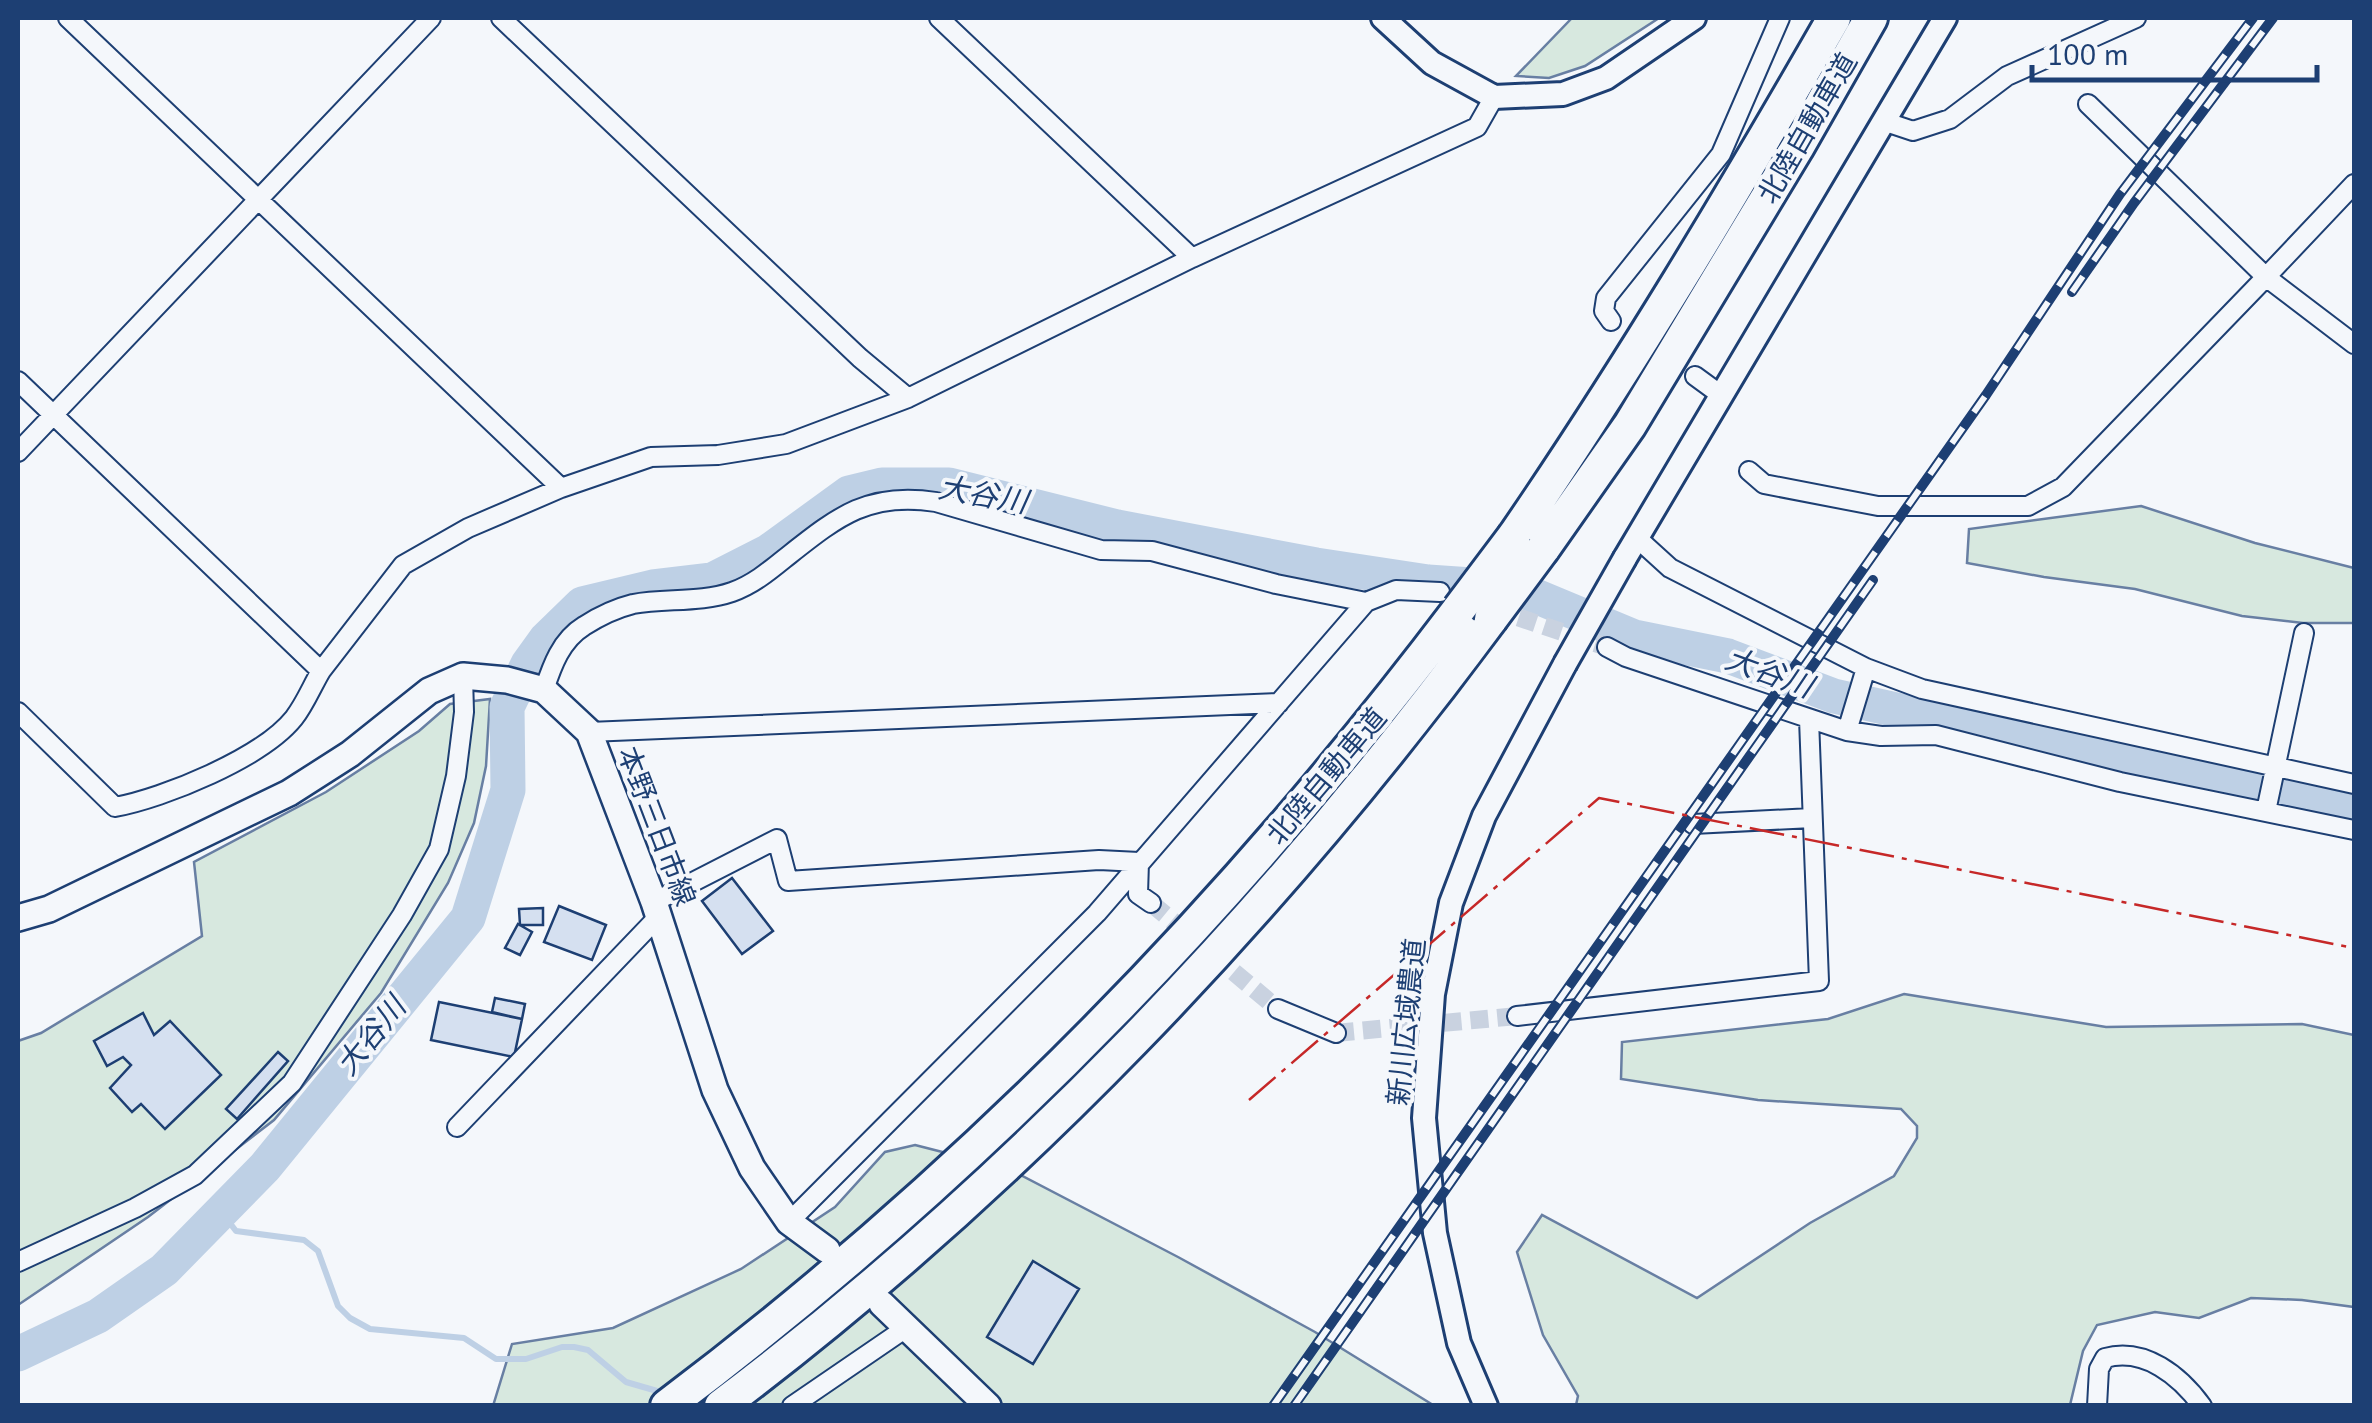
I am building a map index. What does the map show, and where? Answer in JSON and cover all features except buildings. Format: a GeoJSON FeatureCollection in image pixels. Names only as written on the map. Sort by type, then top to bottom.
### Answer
{"type":"FeatureCollection","features":[{"type":"Feature","properties":{"kind":"highway","name":"北陸自動車道"},"geometry":{"type":"LineString","coordinates":[[721,1406],[994,1176],[1111,1061],[1230,938],[1437,692],[1491,619],[1595,417],[1834,18]]}},
{"type":"Feature","properties":{"kind":"highway","name":"北陸自動車道"},"geometry":{"type":"LineString","coordinates":[[667,1406],[860,1252],[994,1131],[1205,918],[1312,797],[1450,600],[1528,543],[1630,425],[1871,18]]}},
{"type":"Feature","properties":{"kind":"main road"},"geometry":{"type":"LineString","coordinates":[[18,918],[49,910],[289,792],[350,754],[429,691],[463,676],[508,680],[544,690]]}},
{"type":"Feature","properties":{"kind":"main road","name":"本野三日市線"},"geometry":{"type":"LineString","coordinates":[[544,690],[589,732],[657,909],[715,1090],[752,1168],[790,1222],[827,1250]]}},
{"type":"Feature","properties":{"kind":"main road"},"geometry":{"type":"LineString","coordinates":[[882,1304],[988,1406]]}},
{"type":"Feature","properties":{"kind":"street"},"geometry":{"type":"LineString","coordinates":[[68,18],[561,488]]}},
{"type":"Feature","properties":{"kind":"street"},"geometry":{"type":"LineString","coordinates":[[18,452],[431,18]]}},
{"type":"Feature","properties":{"kind":"street"},"geometry":{"type":"LineString","coordinates":[[501,18],[860,358],[908,398]]}},
{"type":"Feature","properties":{"kind":"street"},"geometry":{"type":"LineString","coordinates":[[939,18],[1192,258]]}},
{"type":"Feature","properties":{"kind":"street"},"geometry":{"type":"LineString","coordinates":[[1383,18],[1432,62],[1494,97],[1563,94],[1606,78],[1694,18]]}},
{"type":"Feature","properties":{"kind":"street"},"geometry":{"type":"LineString","coordinates":[[1612,321],[1604,312],[1606,298],[1720,154],[1780,18]]}},
{"type":"Feature","properties":{"kind":"street"},"geometry":{"type":"LineString","coordinates":[[1944,18],[1631,548],[1866,668],[1922,689],[2354,784]]}},
{"type":"Feature","properties":{"kind":"street"},"geometry":{"type":"LineString","coordinates":[[1883,121],[1914,132],[1950,120],[2007,76],[2136,18]]}},
{"type":"Feature","properties":{"kind":"street"},"geometry":{"type":"LineString","coordinates":[[18,712],[115,807],[147,801],[216,770],[271,739],[294,718],[321,671],[403,565],[468,528],[561,488],[651,457],[718,454],[786,444],[908,398],[1192,258],[1478,127],[1494,97]]}},
{"type":"Feature","properties":{"kind":"street"},"geometry":{"type":"LineString","coordinates":[[2088,104],[2266,278],[2354,344]]}},
{"type":"Feature","properties":{"kind":"street"},"geometry":{"type":"LineString","coordinates":[[1749,471],[1764,484],[1878,506],[2028,506],[2063,488],[2354,184]]}},
{"type":"Feature","properties":{"kind":"street"},"geometry":{"type":"LineString","coordinates":[[1695,376],[1721,395]]}},
{"type":"Feature","properties":{"kind":"street"},"geometry":{"type":"LineString","coordinates":[[18,380],[321,671]]}},
{"type":"Feature","properties":{"kind":"street"},"geometry":{"type":"LineString","coordinates":[[544,690],[564,643],[581,628],[634,604],[733,592],[759,579],[826,525],[854,508],[886,500],[936,502],[1102,550],[1152,551],[1276,584],[1366,602]]}},
{"type":"Feature","properties":{"kind":"street","name":"新川広域農道"},"geometry":{"type":"LineString","coordinates":[[1486,1406],[1459,1342],[1435,1233],[1424,1118],[1434,994],[1451,903],[1484,816],[1631,548]]}},
{"type":"Feature","properties":{"kind":"street"},"geometry":{"type":"LineString","coordinates":[[790,1222],[1097,913],[1366,602],[1396,590],[1450,600]]}},
{"type":"Feature","properties":{"kind":"street"},"geometry":{"type":"LineString","coordinates":[[2266,811],[2304,633]]}},
{"type":"Feature","properties":{"kind":"street"},"geometry":{"type":"LineString","coordinates":[[1607,647],[1626,657],[1847,731],[1881,736],[1936,735],[2120,782],[2354,830]]}},
{"type":"Feature","properties":{"kind":"street"},"geometry":{"type":"LineString","coordinates":[[1847,731],[1866,668]]}},
{"type":"Feature","properties":{"kind":"street"},"geometry":{"type":"LineString","coordinates":[[18,1262],[194,1176],[292,1082],[402,916],[439,850],[456,776],[464,712],[463,676]]}},
{"type":"Feature","properties":{"kind":"street"},"geometry":{"type":"LineString","coordinates":[[589,732],[1279,703]]}},
{"type":"Feature","properties":{"kind":"street"},"geometry":{"type":"LineString","coordinates":[[1517,1016],[1819,981],[1810,719]]}},
{"type":"Feature","properties":{"kind":"street"},"geometry":{"type":"LineString","coordinates":[[1693,824],[1812,818]]}},
{"type":"Feature","properties":{"kind":"street"},"geometry":{"type":"LineString","coordinates":[[458,1128],[657,909],[777,839],[788,881],[1099,860],[1138,862]]}},
{"type":"Feature","properties":{"kind":"street"},"geometry":{"type":"LineString","coordinates":[[1138,862],[1138,894],[1151,904]]}},
{"type":"Feature","properties":{"kind":"street"},"geometry":{"type":"LineString","coordinates":[[1278,1009],[1336,1033]]}},
{"type":"Feature","properties":{"kind":"street"},"geometry":{"type":"LineString","coordinates":[[792,1406],[906,1328]]}},
{"type":"Feature","properties":{"kind":"street"},"geometry":{"type":"LineString","coordinates":[[2097,1406],[2099,1369],[2105,1358],[2116,1354],[2170,1370],[2202,1406]]}},
{"type":"Feature","properties":{"kind":"shaded area"},"geometry":{"type":"Polygon","coordinates":[[[1572,18],[1659,18],[1585,66],[1549,78],[1516,76],[1572,18]]]}},
{"type":"Feature","properties":{"kind":"shaded area"},"geometry":{"type":"Polygon","coordinates":[[[2141,506],[2255,543],[2354,568],[2354,623],[2303,623],[2242,616],[2135,589],[1967,563],[1969,529],[2141,506]]]}},
{"type":"Feature","properties":{"kind":"shaded area"},"geometry":{"type":"Polygon","coordinates":[[[490,699],[486,766],[474,823],[448,883],[381,993],[274,1120],[148,1217],[18,1305],[18,1041],[41,1033],[202,936],[194,862],[326,792],[419,731],[450,704],[490,699]]]}},
{"type":"Feature","properties":{"kind":"shaded area"},"geometry":{"type":"Polygon","coordinates":[[[1904,994],[2106,1027],[2302,1024],[2354,1035],[2354,1307],[2251,1298],[2199,1318],[2155,1312],[2097,1325],[2083,1351],[2070,1405],[1576,1405],[1578,1396],[1543,1335],[1517,1252],[1542,1215],[1697,1298],[1810,1223],[1894,1176],[1917,1138],[1917,1126],[1901,1109],[1758,1100],[1621,1079],[1622,1042],[1828,1019],[1904,994]]]}},
{"type":"Feature","properties":{"kind":"shaded area"},"geometry":{"type":"Polygon","coordinates":[[[915,1145],[1009,1169],[1315,1332],[1433,1405],[493,1406],[512,1344],[613,1328],[741,1269],[835,1207],[885,1152],[915,1145]]]}},
{"type":"Feature","properties":{"kind":"waterway","name":"大谷川"},"geometry":{"type":"LineString","coordinates":[[18,1354],[98,1316],[164,1270],[265,1167],[468,918],[508,790],[507,707],[528,664],[546,639],[582,604],[653,587],[712,580],[769,551],[849,493],[882,485],[949,485],[1117,527],[1316,565],[1428,582],[1516,588],[1634,637],[1728,656],[1834,696],[2354,812]]}},
{"type":"Feature","properties":{"kind":"waterway"},"geometry":{"type":"LineString","coordinates":[[222,1213],[236,1231],[304,1240],[318,1251],[338,1306],[370,1329],[464,1338],[496,1359],[526,1359],[562,1347],[588,1350],[626,1382],[664,1393]]}},
{"type":"Feature","properties":{"kind":"tunnel"},"geometry":{"type":"LineString","coordinates":[[1493,609],[1607,647]]}},
{"type":"Feature","properties":{"kind":"tunnel"},"geometry":{"type":"LineString","coordinates":[[1151,903],[1278,1009]]}},
{"type":"Feature","properties":{"kind":"tunnel"},"geometry":{"type":"LineString","coordinates":[[1336,1033],[1517,1016]]}},
{"type":"Feature","properties":{"kind":"railway"},"geometry":{"type":"LineString","coordinates":[[1273,1406],[1986,395],[2120,194],[2253,18]]}},
{"type":"Feature","properties":{"kind":"railway"},"geometry":{"type":"LineString","coordinates":[[2072,292],[2273,18]]}},
{"type":"Feature","properties":{"kind":"railway"},"geometry":{"type":"LineString","coordinates":[[1294,1406],[1873,580]]}},
{"type":"Feature","properties":{"kind":"power"},"geometry":{"type":"LineString","coordinates":[[1249,1100],[1599,798],[2354,948]]}}]}
